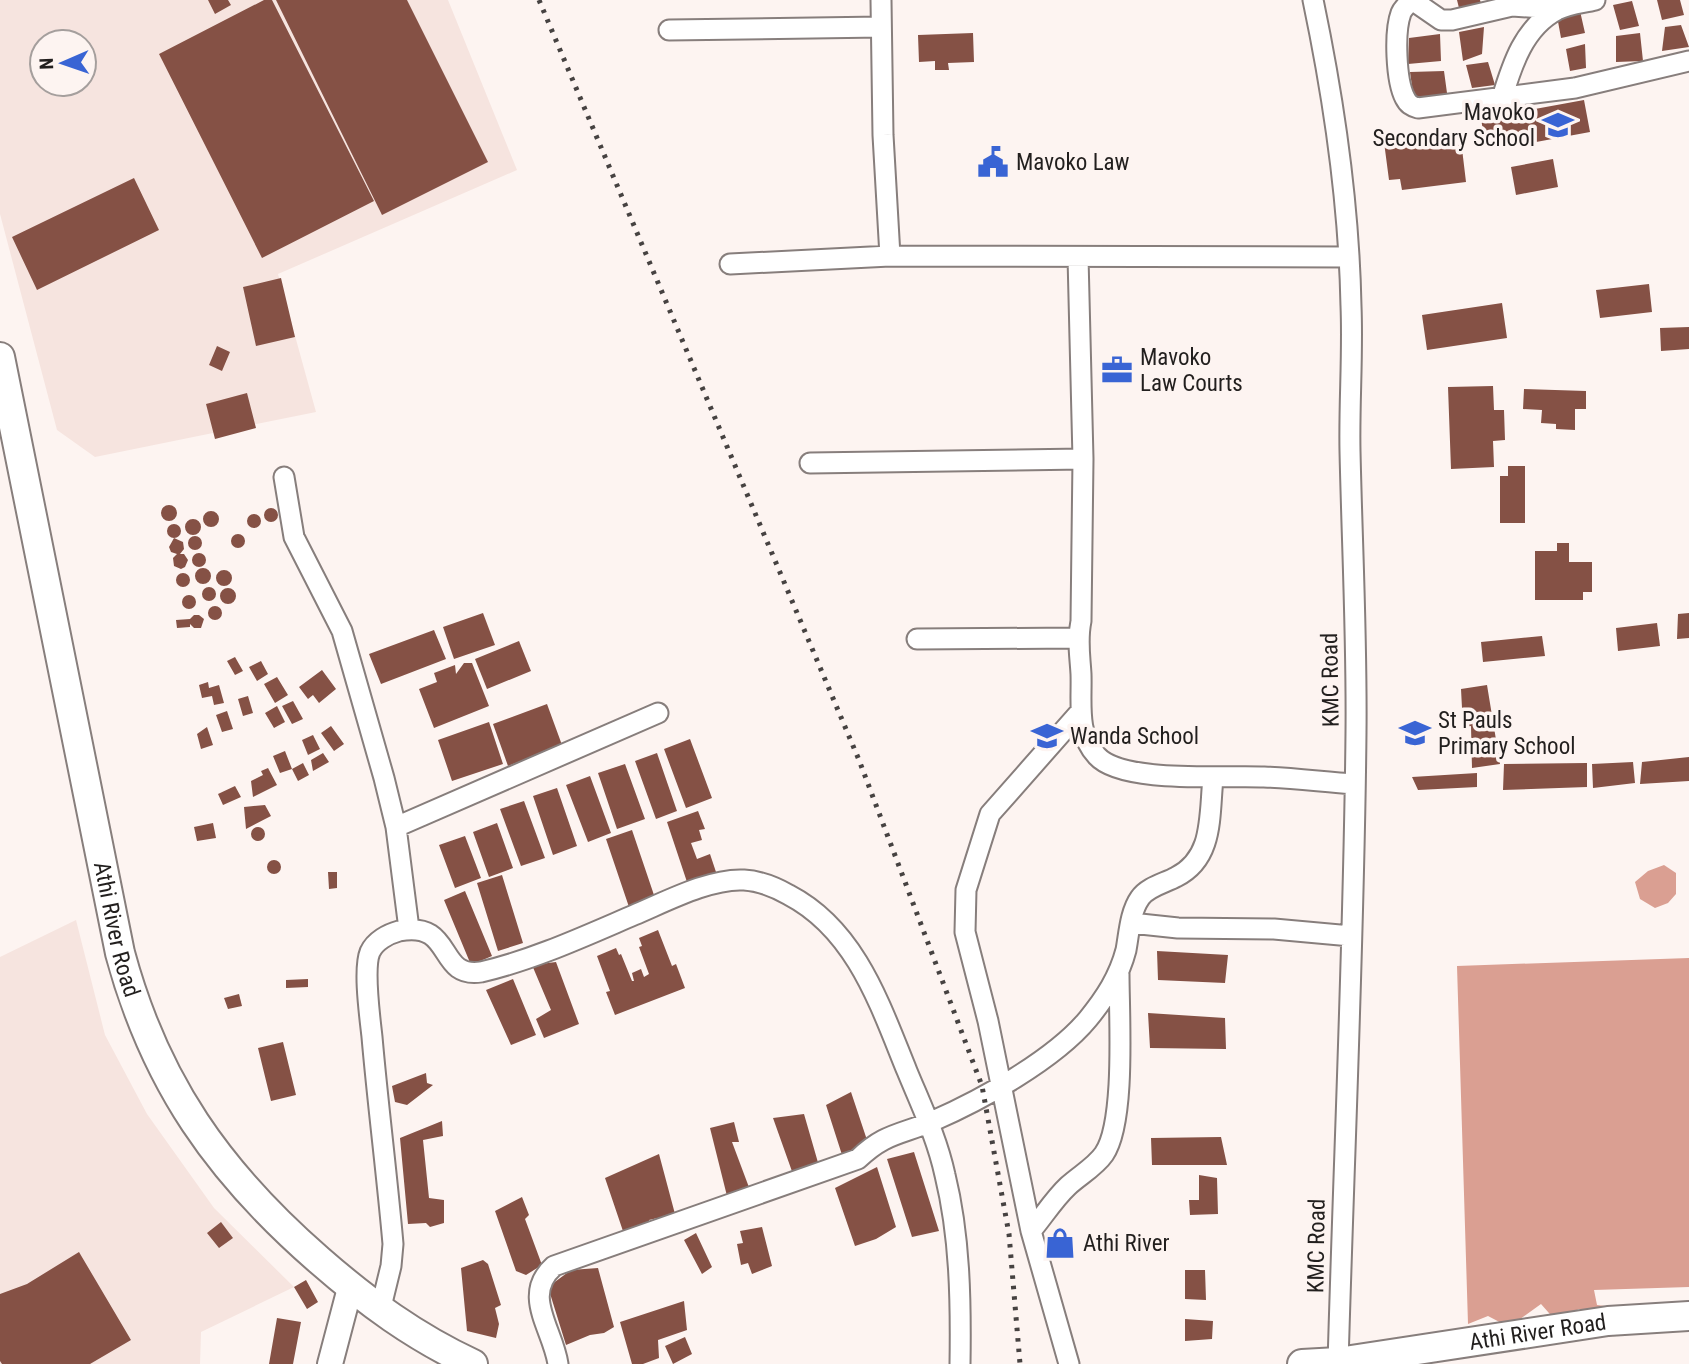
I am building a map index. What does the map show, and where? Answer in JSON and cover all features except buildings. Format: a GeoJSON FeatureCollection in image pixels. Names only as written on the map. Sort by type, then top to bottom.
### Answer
{"type":"FeatureCollection","features":[{"type":"Feature","properties":{"kind":"main road","name":"Athi River Road"},"geometry":{"type":"LineString","coordinates":[[0,357],[120,953],[139,1018],[155,1054],[186,1111],[220,1157],[266,1210],[380,1311],[433,1344],[473,1364]]}},
{"type":"Feature","properties":{"kind":"main road","name":"Athi River Road"},"geometry":{"type":"LineString","coordinates":[[1302,1364],[1338,1363],[1608,1321],[1689,1316]]}},
{"type":"Feature","properties":{"kind":"street"},"geometry":{"type":"LineString","coordinates":[[881,0],[883,135],[890,256]]}},
{"type":"Feature","properties":{"kind":"street","name":"KMC Road"},"geometry":{"type":"LineString","coordinates":[[1313,0],[1324,48],[1345,202],[1351,307],[1350,446],[1356,730],[1350,1041],[1343,1141],[1338,1363]]}},
{"type":"Feature","properties":{"kind":"street"},"geometry":{"type":"LineString","coordinates":[[1502,98],[1516,56],[1547,16],[1559,9],[1595,0]]}},
{"type":"Feature","properties":{"kind":"street"},"geometry":{"type":"LineString","coordinates":[[1559,9],[1512,6],[1462,19],[1441,20],[1405,3],[1397,57],[1403,94],[1410,106],[1426,109],[1575,88],[1689,61]]}},
{"type":"Feature","properties":{"kind":"street"},"geometry":{"type":"LineString","coordinates":[[669,30],[881,27]]}},
{"type":"Feature","properties":{"kind":"street"},"geometry":{"type":"LineString","coordinates":[[730,264],[890,256],[1348,257]]}},
{"type":"Feature","properties":{"kind":"street"},"geometry":{"type":"LineString","coordinates":[[1078,257],[1083,459],[1081,621],[1077,638],[1081,674],[1080,712],[1088,743],[1098,758],[1138,772],[1354,784]]}},
{"type":"Feature","properties":{"kind":"street"},"geometry":{"type":"LineString","coordinates":[[810,463],[1083,459]]}},
{"type":"Feature","properties":{"kind":"street"},"geometry":{"type":"LineString","coordinates":[[284,477],[295,537],[303,558],[342,631],[378,753],[396,827],[410,929]]}},
{"type":"Feature","properties":{"kind":"street"},"geometry":{"type":"LineString","coordinates":[[917,639],[1077,638]]}},
{"type":"Feature","properties":{"kind":"street"},"geometry":{"type":"LineString","coordinates":[[1069,1364],[1031,1231],[1002,1085],[965,932],[966,890],[990,814],[1080,712]]}},
{"type":"Feature","properties":{"kind":"street"},"geometry":{"type":"LineString","coordinates":[[396,827],[658,713]]}},
{"type":"Feature","properties":{"kind":"street"},"geometry":{"type":"LineString","coordinates":[[1031,1231],[1067,1187],[1104,1154],[1111,1139],[1116,1114],[1120,1057],[1119,973],[1131,923],[1140,898],[1154,887],[1186,872],[1200,858],[1207,838],[1213,778]]}},
{"type":"Feature","properties":{"kind":"street"},"geometry":{"type":"LineString","coordinates":[[380,1311],[391,1266],[393,1244],[368,1003],[370,952],[384,937],[410,929],[429,932],[438,939],[452,964],[471,973],[495,969],[574,941],[672,898],[720,883],[742,880],[773,886],[828,923],[851,950],[883,1014],[930,1122],[946,1177],[961,1289],[960,1364]]}},
{"type":"Feature","properties":{"kind":"street"},"geometry":{"type":"LineString","coordinates":[[1131,923],[1178,928],[1274,929],[1351,936]]}},
{"type":"Feature","properties":{"kind":"street"},"geometry":{"type":"LineString","coordinates":[[558,1364],[538,1297],[543,1276],[554,1266],[858,1159],[884,1138],[930,1122],[1002,1085],[1038,1061],[1086,1021],[1119,973]]}},
{"type":"Feature","properties":{"kind":"street"},"geometry":{"type":"LineString","coordinates":[[330,1364],[351,1288]]}},
{"type":"Feature","properties":{"kind":"shaded area"},"geometry":{"type":"Polygon","coordinates":[[[0,0],[448,0],[517,170],[278,274],[316,412],[95,457],[57,430],[0,214],[0,0]]]}},
{"type":"Feature","properties":{"kind":"shaded area"},"geometry":{"type":"Polygon","coordinates":[[[1664,865],[1676,873],[1676,894],[1668,903],[1655,908],[1640,899],[1635,882],[1648,871],[1664,865]]]}},
{"type":"Feature","properties":{"kind":"shaded area"},"geometry":{"type":"Polygon","coordinates":[[[76,920],[105,1035],[147,1114],[214,1208],[294,1287],[201,1332],[200,1364],[0,1364],[0,957],[76,920]]]}},
{"type":"Feature","properties":{"kind":"shaded area"},"geometry":{"type":"Polygon","coordinates":[[[1689,958],[1689,1287],[1594,1290],[1597,1305],[1631,1309],[1607,1313],[1579,1309],[1556,1321],[1541,1304],[1509,1327],[1488,1316],[1468,1324],[1457,966],[1689,958]]]}},
{"type":"Feature","properties":{"kind":"railway"},"geometry":{"type":"LineString","coordinates":[[539,0],[859,760],[982,1086],[1009,1234],[1020,1364]]}},
{"type":"Feature","properties":{"kind":"place","name":"Mavoko Secondary School"},"geometry":{"type":"Point","coordinates":[1558,125]}},
{"type":"Feature","properties":{"kind":"place","name":"Mavoko Law"},"geometry":{"type":"Point","coordinates":[993,162]}},
{"type":"Feature","properties":{"kind":"place","name":"Mavoko Law Courts"},"geometry":{"type":"Point","coordinates":[1117,370]}},
{"type":"Feature","properties":{"kind":"place","name":"St Pauls Primary School"},"geometry":{"type":"Point","coordinates":[1415,733]}},
{"type":"Feature","properties":{"kind":"place","name":"Wanda School"},"geometry":{"type":"Point","coordinates":[1047,736]}},
{"type":"Feature","properties":{"kind":"place","name":"Athi River"},"geometry":{"type":"Point","coordinates":[1060,1243]}}]}
